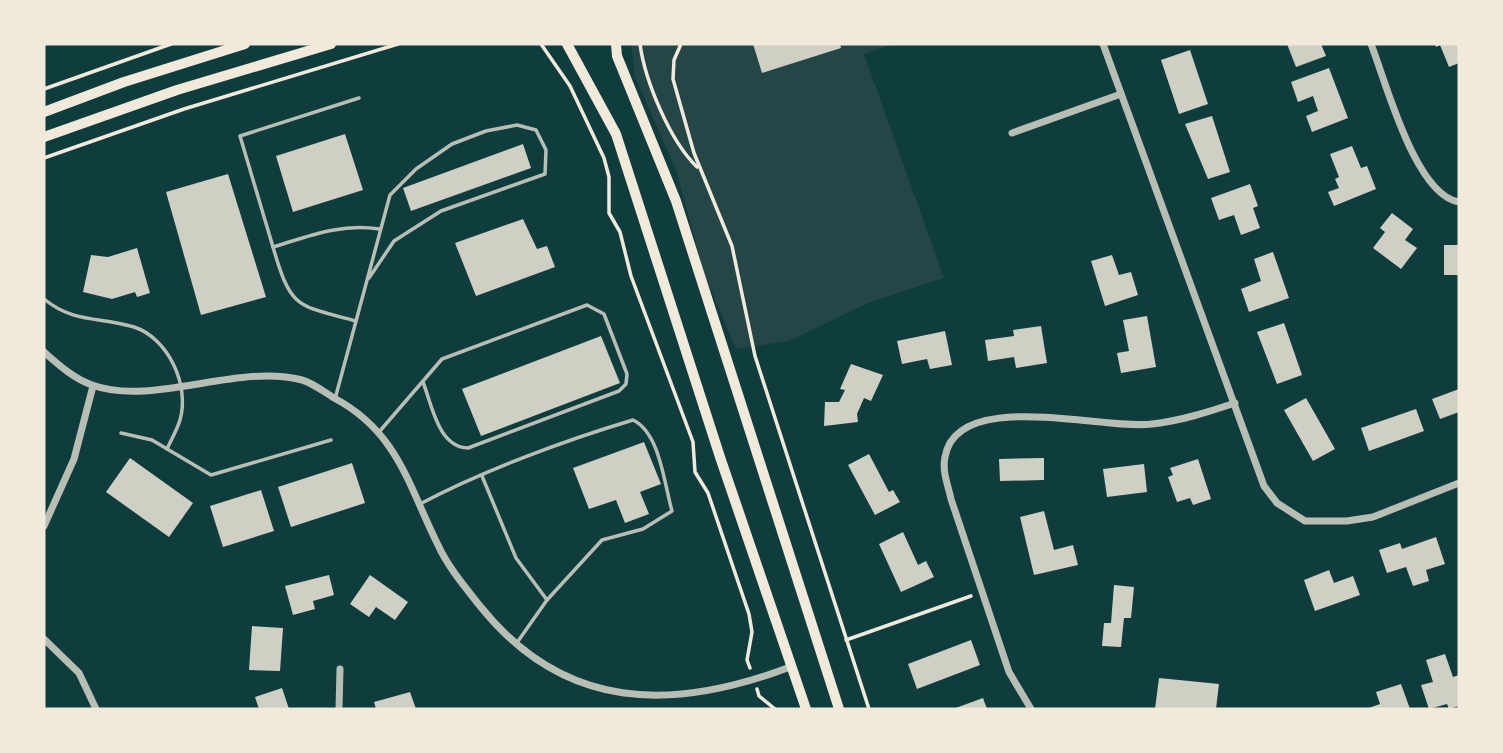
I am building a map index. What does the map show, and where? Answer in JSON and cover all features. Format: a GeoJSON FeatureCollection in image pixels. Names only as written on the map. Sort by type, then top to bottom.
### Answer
{"type":"FeatureCollection","features":[{"type":"Feature","properties":{"kind":"main road"},"geometry":{"type":"LineString","coordinates":[[44,112],[124,82],[245,44]]}},
{"type":"Feature","properties":{"kind":"main road"},"geometry":{"type":"LineString","coordinates":[[44,136],[177,90],[331,44]]}},
{"type":"Feature","properties":{"kind":"main road"},"geometry":{"type":"LineString","coordinates":[[568,44],[616,134],[806,709]]}},
{"type":"Feature","properties":{"kind":"main road"},"geometry":{"type":"LineString","coordinates":[[616,44],[617,56],[676,201],[839,709]]}},
{"type":"Feature","properties":{"kind":"street"},"geometry":{"type":"LineString","coordinates":[[1103,44],[1264,486],[1276,503],[1305,521],[1373,517],[1459,483]]}},
{"type":"Feature","properties":{"kind":"street"},"geometry":{"type":"LineString","coordinates":[[1371,44],[1412,152],[1438,192],[1451,201],[1459,202]]}},
{"type":"Feature","properties":{"kind":"street"},"geometry":{"type":"LineString","coordinates":[[1012,133],[1121,94]]}},
{"type":"Feature","properties":{"kind":"street"},"geometry":{"type":"LineString","coordinates":[[44,352],[69,373],[93,386],[134,390],[180,387],[245,377],[303,380],[354,408],[379,432],[402,462],[438,547],[461,582],[503,635],[538,662],[570,679],[623,694],[704,691],[754,680],[790,667]]}},
{"type":"Feature","properties":{"kind":"street"},"geometry":{"type":"LineString","coordinates":[[44,526],[74,459],[93,386]]}},
{"type":"Feature","properties":{"kind":"street"},"geometry":{"type":"LineString","coordinates":[[1031,709],[1009,672],[944,471],[945,455],[952,441],[969,427],[1007,416],[1151,425],[1235,404]]}},
{"type":"Feature","properties":{"kind":"street"},"geometry":{"type":"LineString","coordinates":[[44,639],[79,673],[96,709]]}},
{"type":"Feature","properties":{"kind":"street"},"geometry":{"type":"LineString","coordinates":[[339,709],[340,669]]}},
{"type":"Feature","properties":{"kind":"lane"},"geometry":{"type":"LineString","coordinates":[[356,321],[315,310],[295,300],[285,288],[240,136],[359,98]]}},
{"type":"Feature","properties":{"kind":"lane"},"geometry":{"type":"LineString","coordinates":[[335,398],[390,195],[416,169],[452,144],[486,131],[517,125],[536,130],[547,150],[545,174],[441,211],[394,241],[369,278]]}},
{"type":"Feature","properties":{"kind":"lane"},"geometry":{"type":"LineString","coordinates":[[273,247],[323,231],[356,225],[379,229]]}},
{"type":"Feature","properties":{"kind":"lane"},"geometry":{"type":"LineString","coordinates":[[44,299],[61,312],[83,320],[135,328],[156,339],[173,363],[180,387],[181,418],[167,449]]}},
{"type":"Feature","properties":{"kind":"lane"},"geometry":{"type":"LineString","coordinates":[[379,432],[442,359],[587,304],[604,314],[627,374],[626,384],[619,391],[468,448],[457,448],[446,439],[423,382]]}},
{"type":"Feature","properties":{"kind":"lane"},"geometry":{"type":"LineString","coordinates":[[420,504],[482,476],[605,428],[633,420],[643,425],[654,445],[672,511],[643,529],[602,540],[547,600],[515,644]]}},
{"type":"Feature","properties":{"kind":"lane"},"geometry":{"type":"LineString","coordinates":[[121,433],[152,440],[211,475],[331,440]]}},
{"type":"Feature","properties":{"kind":"lane"},"geometry":{"type":"LineString","coordinates":[[482,476],[516,558],[547,600]]}},
{"type":"Feature","properties":{"kind":"path"},"geometry":{"type":"LineString","coordinates":[[44,89],[171,44]]}},
{"type":"Feature","properties":{"kind":"path"},"geometry":{"type":"LineString","coordinates":[[44,158],[172,113],[398,44]]}},
{"type":"Feature","properties":{"kind":"path"},"geometry":{"type":"LineString","coordinates":[[541,44],[569,86],[604,158],[608,177],[609,213],[620,232],[631,276],[693,442],[695,472],[708,493],[749,614],[752,632],[747,660],[759,696],[775,709]]}},
{"type":"Feature","properties":{"kind":"path"},"geometry":{"type":"LineString","coordinates":[[640,44],[642,62],[669,125],[686,156],[698,169]]}},
{"type":"Feature","properties":{"kind":"path"},"geometry":{"type":"LineString","coordinates":[[681,44],[674,60],[673,79],[698,169],[732,246],[755,356],[869,709]]}},
{"type":"Feature","properties":{"kind":"path"},"geometry":{"type":"LineString","coordinates":[[846,640],[983,592]]}},
{"type":"Feature","properties":{"kind":"shaded area"},"geometry":{"type":"Polygon","coordinates":[[[631,44],[895,44],[864,54],[944,278],[868,303],[789,341],[736,349],[705,276],[676,170],[635,77],[631,44]]]}},
{"type":"Feature","properties":{"kind":"building"},"geometry":{"type":"Polygon","coordinates":[[[753,44],[840,44],[841,48],[762,73],[753,44]]]}},
{"type":"Feature","properties":{"kind":"building"},"geometry":{"type":"Polygon","coordinates":[[[1287,44],[1321,44],[1326,56],[1296,67],[1287,44]]]}},
{"type":"Feature","properties":{"kind":"building"},"geometry":{"type":"Polygon","coordinates":[[[1435,44],[1459,44],[1459,63],[1449,67],[1440,45],[1436,47],[1435,44]]]}},
{"type":"Feature","properties":{"kind":"building"},"geometry":{"type":"Polygon","coordinates":[[[1190,50],[1208,104],[1179,114],[1161,60],[1190,50]]]}},
{"type":"Feature","properties":{"kind":"building"},"geometry":{"type":"Polygon","coordinates":[[[1329,68],[1348,118],[1312,132],[1306,116],[1318,111],[1313,96],[1298,102],[1291,82],[1329,68]]]}},
{"type":"Feature","properties":{"kind":"building"},"geometry":{"type":"Polygon","coordinates":[[[1212,116],[1230,172],[1208,179],[1185,124],[1212,116]]]}},
{"type":"Feature","properties":{"kind":"building"},"geometry":{"type":"Polygon","coordinates":[[[345,134],[363,190],[293,212],[276,156],[345,134]]]}},
{"type":"Feature","properties":{"kind":"building"},"geometry":{"type":"Polygon","coordinates":[[[523,144],[531,168],[411,211],[403,188],[523,144]]]}},
{"type":"Feature","properties":{"kind":"building"},"geometry":{"type":"Polygon","coordinates":[[[1352,146],[1361,168],[1367,166],[1376,189],[1334,206],[1328,192],[1339,188],[1335,179],[1339,177],[1330,154],[1352,146]]]}},
{"type":"Feature","properties":{"kind":"building"},"geometry":{"type":"Polygon","coordinates":[[[228,174],[266,297],[201,315],[166,192],[228,174]]]}},
{"type":"Feature","properties":{"kind":"building"},"geometry":{"type":"Polygon","coordinates":[[[1250,184],[1258,206],[1253,208],[1260,228],[1241,235],[1234,215],[1219,220],[1211,198],[1250,184]]]}},
{"type":"Feature","properties":{"kind":"building"},"geometry":{"type":"Polygon","coordinates":[[[1392,213],[1413,229],[1405,240],[1417,248],[1401,269],[1373,248],[1385,232],[1380,228],[1392,213]]]}},
{"type":"Feature","properties":{"kind":"building"},"geometry":{"type":"Polygon","coordinates":[[[523,219],[537,249],[547,246],[555,267],[476,296],[455,243],[523,219]]]}},
{"type":"Feature","properties":{"kind":"building"},"geometry":{"type":"Polygon","coordinates":[[[1444,245],[1459,245],[1459,275],[1444,275],[1444,245]]]}},
{"type":"Feature","properties":{"kind":"building"},"geometry":{"type":"Polygon","coordinates":[[[137,248],[150,293],[137,297],[135,292],[112,299],[83,292],[91,255],[108,257],[137,248]]]}},
{"type":"Feature","properties":{"kind":"building"},"geometry":{"type":"Polygon","coordinates":[[[1273,252],[1289,298],[1249,312],[1241,289],[1261,281],[1254,259],[1273,252]]]}},
{"type":"Feature","properties":{"kind":"building"},"geometry":{"type":"Polygon","coordinates":[[[1112,255],[1119,275],[1131,272],[1138,295],[1105,306],[1091,261],[1112,255]]]}},
{"type":"Feature","properties":{"kind":"building"},"geometry":{"type":"Polygon","coordinates":[[[1147,316],[1156,367],[1121,373],[1117,353],[1129,351],[1123,320],[1147,316]]]}},
{"type":"Feature","properties":{"kind":"building"},"geometry":{"type":"Polygon","coordinates":[[[1284,323],[1302,375],[1277,384],[1257,332],[1284,323]]]}},
{"type":"Feature","properties":{"kind":"building"},"geometry":{"type":"Polygon","coordinates":[[[1041,326],[1047,363],[1016,368],[1014,357],[988,361],[985,340],[1014,336],[1013,330],[1041,326]]]}},
{"type":"Feature","properties":{"kind":"building"},"geometry":{"type":"Polygon","coordinates":[[[945,331],[952,365],[930,369],[927,359],[902,364],[897,341],[945,331]]]}},
{"type":"Feature","properties":{"kind":"building"},"geometry":{"type":"Polygon","coordinates":[[[601,336],[620,383],[481,436],[462,389],[601,336]]]}},
{"type":"Feature","properties":{"kind":"building"},"geometry":{"type":"Polygon","coordinates":[[[851,364],[883,375],[871,401],[864,398],[857,414],[858,422],[824,426],[825,402],[839,402],[845,390],[840,389],[851,364]]]}},
{"type":"Feature","properties":{"kind":"building"},"geometry":{"type":"Polygon","coordinates":[[[1459,389],[1459,412],[1440,419],[1432,399],[1459,389]]]}},
{"type":"Feature","properties":{"kind":"building"},"geometry":{"type":"Polygon","coordinates":[[[1306,398],[1335,449],[1313,461],[1284,410],[1306,398]]]}},
{"type":"Feature","properties":{"kind":"building"},"geometry":{"type":"Polygon","coordinates":[[[1416,409],[1424,431],[1369,451],[1361,428],[1416,409]]]}},
{"type":"Feature","properties":{"kind":"building"},"geometry":{"type":"Polygon","coordinates":[[[644,442],[661,484],[640,492],[649,514],[625,523],[616,500],[589,509],[573,468],[644,442]]]}},
{"type":"Feature","properties":{"kind":"building"},"geometry":{"type":"Polygon","coordinates":[[[869,454],[889,492],[893,490],[900,502],[875,515],[848,465],[869,454]]]}},
{"type":"Feature","properties":{"kind":"building"},"geometry":{"type":"Polygon","coordinates":[[[130,458],[193,503],[169,537],[106,492],[130,458]]]}},
{"type":"Feature","properties":{"kind":"building"},"geometry":{"type":"Polygon","coordinates":[[[1044,458],[1044,480],[1000,481],[999,459],[1044,458]]]}},
{"type":"Feature","properties":{"kind":"building"},"geometry":{"type":"Polygon","coordinates":[[[1198,459],[1211,499],[1193,505],[1190,498],[1177,502],[1168,477],[1173,475],[1170,468],[1198,459]]]}},
{"type":"Feature","properties":{"kind":"building"},"geometry":{"type":"Polygon","coordinates":[[[352,463],[365,503],[291,527],[278,487],[352,463]]]}},
{"type":"Feature","properties":{"kind":"building"},"geometry":{"type":"Polygon","coordinates":[[[1144,464],[1147,492],[1107,497],[1103,469],[1144,464]]]}},
{"type":"Feature","properties":{"kind":"building"},"geometry":{"type":"Polygon","coordinates":[[[261,490],[274,531],[223,547],[210,506],[261,490]]]}},
{"type":"Feature","properties":{"kind":"building"},"geometry":{"type":"Polygon","coordinates":[[[1044,511],[1054,550],[1073,545],[1078,565],[1034,575],[1020,517],[1044,511]]]}},
{"type":"Feature","properties":{"kind":"building"},"geometry":{"type":"Polygon","coordinates":[[[903,532],[918,565],[926,561],[934,577],[901,592],[879,544],[903,532]]]}},
{"type":"Feature","properties":{"kind":"building"},"geometry":{"type":"Polygon","coordinates":[[[1436,537],[1445,564],[1426,570],[1429,581],[1413,586],[1406,567],[1387,573],[1379,550],[1400,543],[1402,549],[1436,537]]]}},
{"type":"Feature","properties":{"kind":"building"},"geometry":{"type":"Polygon","coordinates":[[[1329,570],[1334,583],[1353,576],[1360,595],[1315,611],[1304,580],[1329,570]]]}},
{"type":"Feature","properties":{"kind":"building"},"geometry":{"type":"Polygon","coordinates":[[[329,575],[334,595],[313,601],[315,609],[293,615],[285,586],[329,575]]]}},
{"type":"Feature","properties":{"kind":"building"},"geometry":{"type":"Polygon","coordinates":[[[370,575],[408,602],[395,620],[376,607],[369,617],[350,604],[370,575]]]}},
{"type":"Feature","properties":{"kind":"building"},"geometry":{"type":"Polygon","coordinates":[[[1114,585],[1134,587],[1131,618],[1124,618],[1121,647],[1102,646],[1104,623],[1111,623],[1114,585]]]}},
{"type":"Feature","properties":{"kind":"building"},"geometry":{"type":"Polygon","coordinates":[[[252,626],[283,628],[280,671],[249,670],[252,626]]]}},
{"type":"Feature","properties":{"kind":"building"},"geometry":{"type":"Polygon","coordinates":[[[971,640],[980,665],[917,689],[908,664],[971,640]]]}},
{"type":"Feature","properties":{"kind":"building"},"geometry":{"type":"Polygon","coordinates":[[[1445,654],[1453,677],[1459,675],[1459,706],[1449,709],[1447,704],[1429,709],[1421,685],[1433,682],[1426,660],[1445,654]]]}},
{"type":"Feature","properties":{"kind":"building"},"geometry":{"type":"Polygon","coordinates":[[[1159,678],[1219,684],[1216,709],[1155,709],[1159,678]]]}},
{"type":"Feature","properties":{"kind":"building"},"geometry":{"type":"Polygon","coordinates":[[[1401,684],[1410,709],[1366,709],[1380,704],[1376,692],[1401,684]]]}},
{"type":"Feature","properties":{"kind":"building"},"geometry":{"type":"Polygon","coordinates":[[[282,688],[289,709],[259,709],[255,697],[282,688]]]}},
{"type":"Feature","properties":{"kind":"building"},"geometry":{"type":"Polygon","coordinates":[[[410,692],[416,709],[376,709],[374,702],[410,692]]]}},
{"type":"Feature","properties":{"kind":"building"},"geometry":{"type":"Polygon","coordinates":[[[983,698],[987,709],[953,709],[983,698]]]}}]}
